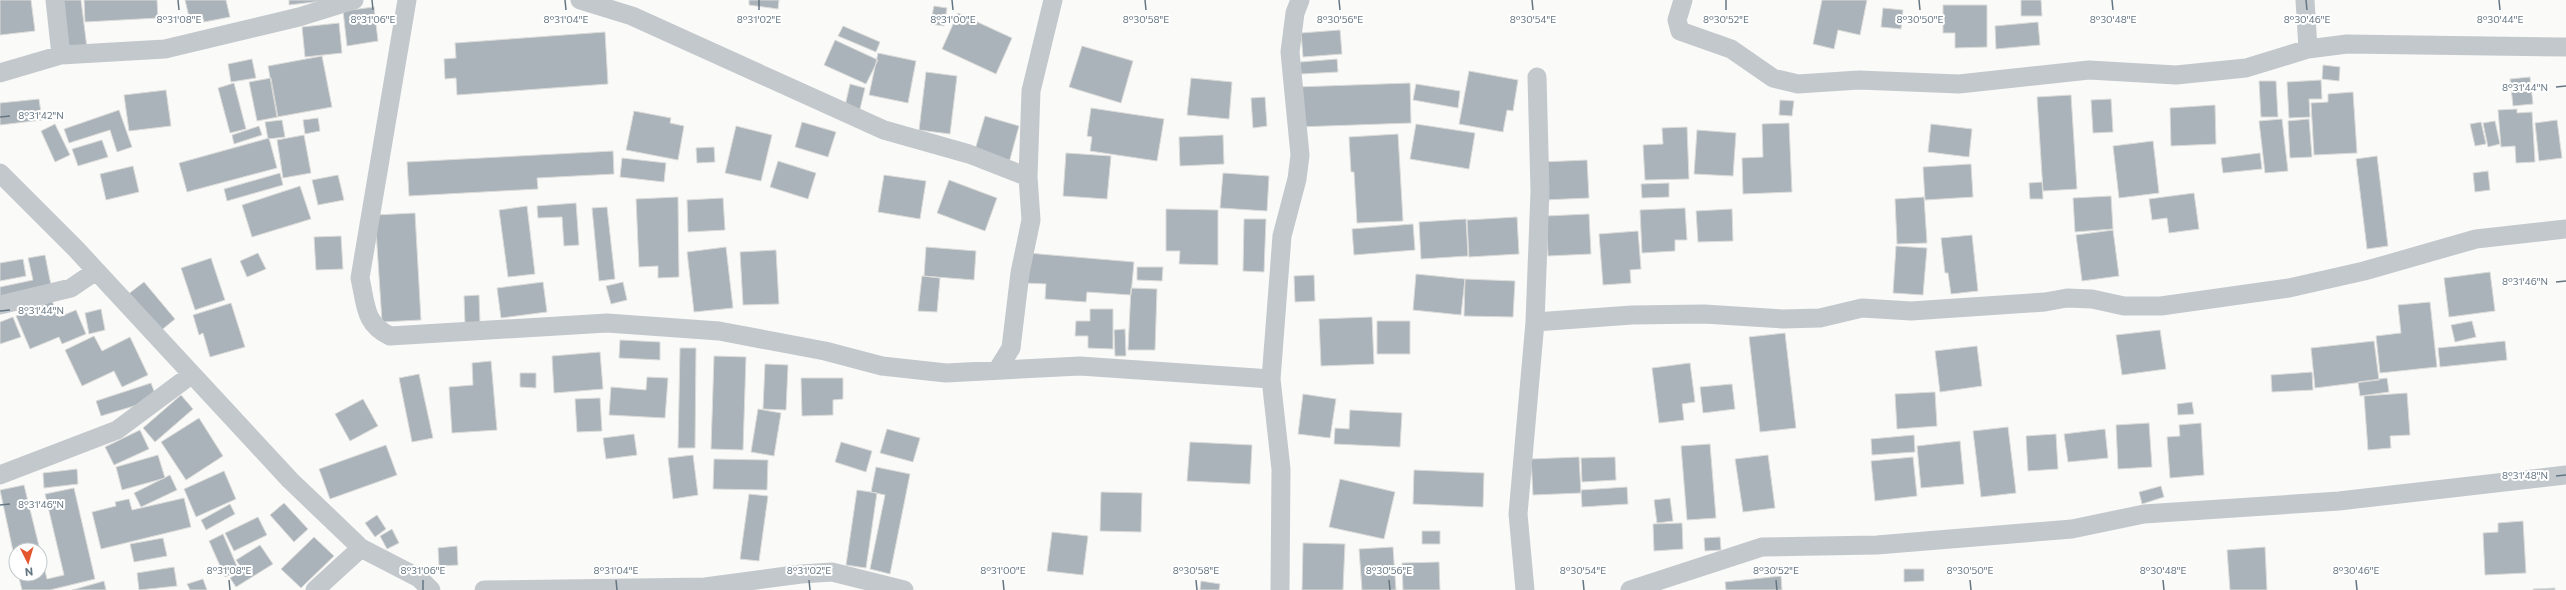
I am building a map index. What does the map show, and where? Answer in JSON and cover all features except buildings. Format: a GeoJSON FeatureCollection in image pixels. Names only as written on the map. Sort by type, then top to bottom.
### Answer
{"type":"FeatureCollection","features":[{"type":"Feature","properties":{"kind":"street"},"geometry":{"type":"LineString","coordinates":[[55,0],[61,55]]}},
{"type":"Feature","properties":{"kind":"street"},"geometry":{"type":"LineString","coordinates":[[0,73],[61,55],[165,49],[299,17],[354,0]]}},
{"type":"Feature","properties":{"kind":"street"},"geometry":{"type":"LineString","coordinates":[[407,0],[360,278],[369,316],[377,330],[390,336],[607,323],[719,331],[825,351],[882,366],[946,373],[998,369],[1080,366],[1271,379]]}},
{"type":"Feature","properties":{"kind":"street"},"geometry":{"type":"LineString","coordinates":[[580,0],[632,16],[884,130],[969,154],[1028,177]]}},
{"type":"Feature","properties":{"kind":"street"},"geometry":{"type":"LineString","coordinates":[[998,369],[1011,348],[1020,273],[1031,220],[1028,177],[1031,91],[1054,0]]}},
{"type":"Feature","properties":{"kind":"street"},"geometry":{"type":"LineString","coordinates":[[1280,590],[1281,469],[1271,379],[1282,236],[1298,178],[1300,155],[1290,52],[1293,25],[1300,0]]}},
{"type":"Feature","properties":{"kind":"street"},"geometry":{"type":"LineString","coordinates":[[1683,0],[1677,20],[1680,32],[1731,49],[1772,78],[1798,84],[1859,80],[1959,84],[2089,70],[2176,75],[2246,68],[2308,48],[2347,44],[2566,47]]}},
{"type":"Feature","properties":{"kind":"street"},"geometry":{"type":"LineString","coordinates":[[2305,0],[2308,48]]}},
{"type":"Feature","properties":{"kind":"street"},"geometry":{"type":"LineString","coordinates":[[1525,590],[1518,514],[1535,322],[1540,191],[1537,77]]}},
{"type":"Feature","properties":{"kind":"street"},"geometry":{"type":"LineString","coordinates":[[0,173],[96,271],[290,480],[361,548],[419,578],[431,590]]}},
{"type":"Feature","properties":{"kind":"street"},"geometry":{"type":"LineString","coordinates":[[1535,322],[1632,315],[1688,314],[1783,319],[1820,318],[1862,308],[1910,311],[2046,302],[2067,298],[2092,299],[2124,306],[2161,306],[2289,288],[2364,270],[2476,239],[2566,229]]}},
{"type":"Feature","properties":{"kind":"street"},"geometry":{"type":"LineString","coordinates":[[0,305],[71,288],[96,271]]}},
{"type":"Feature","properties":{"kind":"street"},"geometry":{"type":"LineString","coordinates":[[1011,348],[1035,368]]}},
{"type":"Feature","properties":{"kind":"street"},"geometry":{"type":"LineString","coordinates":[[0,475],[116,430],[191,375]]}},
{"type":"Feature","properties":{"kind":"street"},"geometry":{"type":"LineString","coordinates":[[1630,590],[1762,547],[1877,545],[2072,529],[2144,514],[2339,501],[2566,475]]}},
{"type":"Feature","properties":{"kind":"street"},"geometry":{"type":"LineString","coordinates":[[315,590],[361,548]]}},
{"type":"Feature","properties":{"kind":"street"},"geometry":{"type":"LineString","coordinates":[[484,590],[704,587],[801,574],[832,572],[904,590]]}}]}
